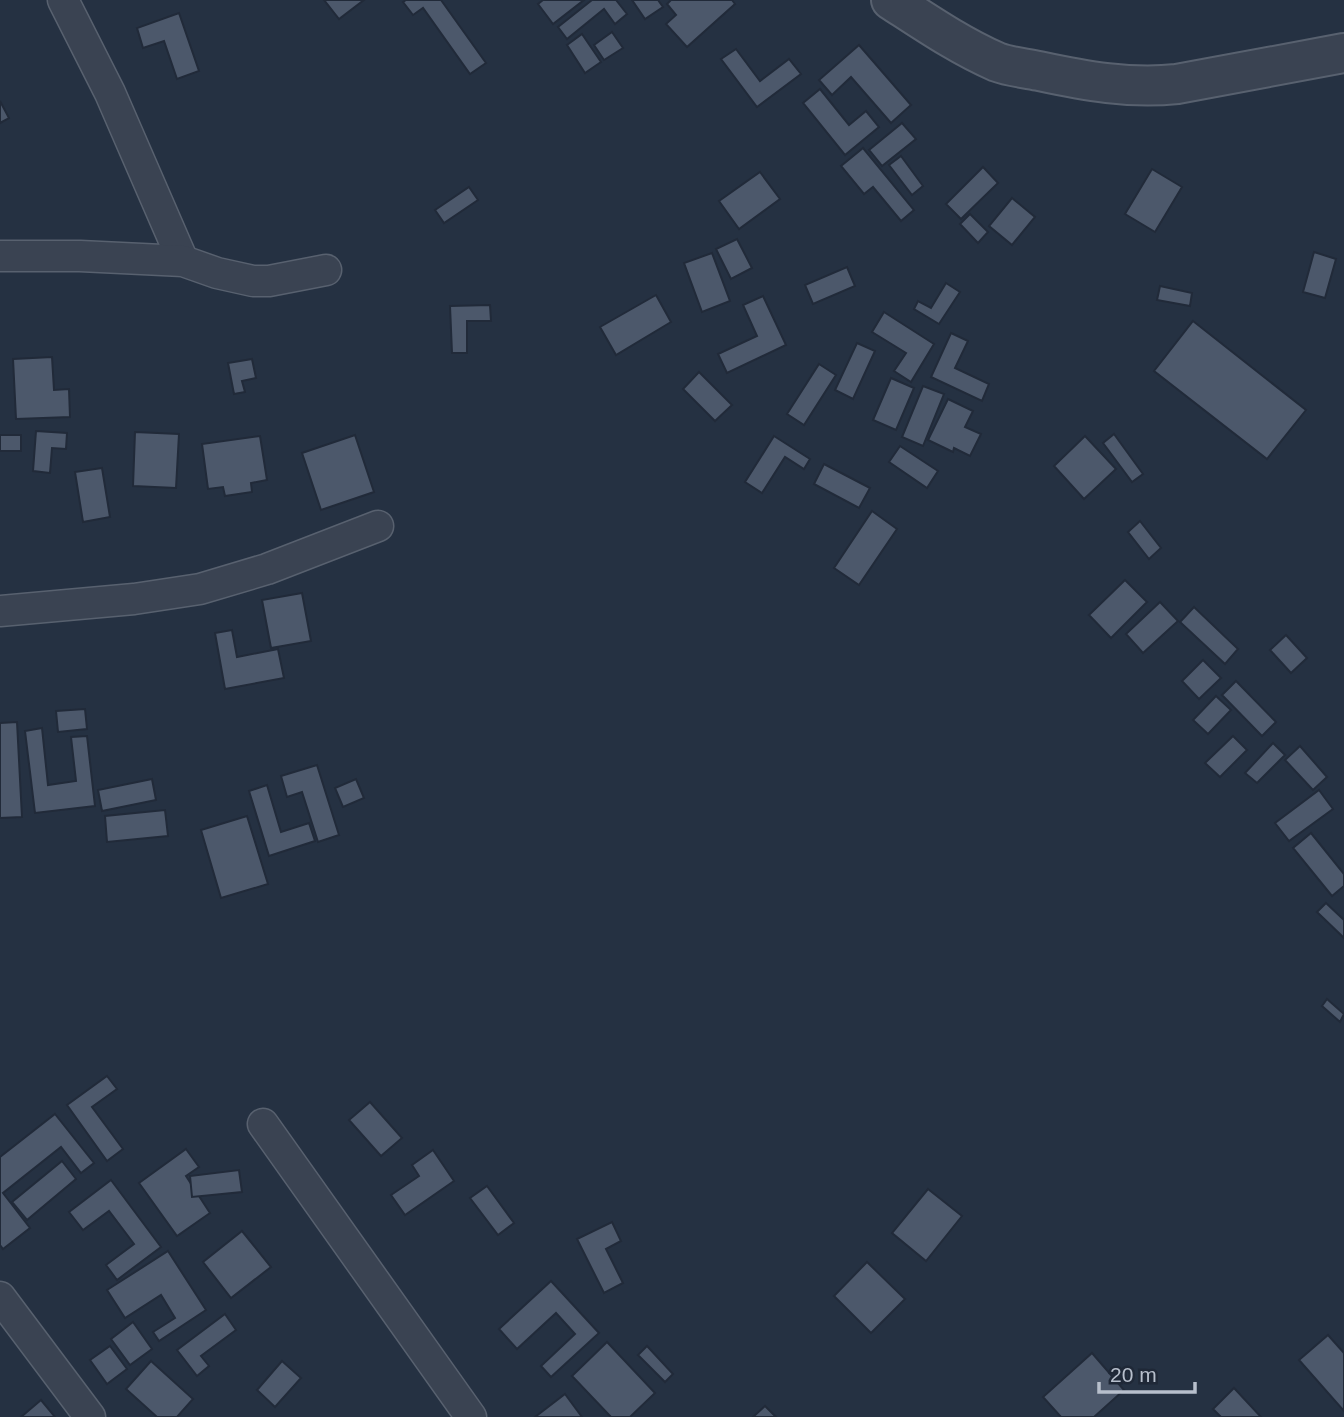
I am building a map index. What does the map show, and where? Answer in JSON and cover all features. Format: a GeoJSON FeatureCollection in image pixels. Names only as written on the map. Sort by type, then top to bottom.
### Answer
{"type":"FeatureCollection","features":[{"type":"Feature","properties":{"kind":"street"},"geometry":{"type":"LineString","coordinates":[[63,0],[115,104],[183,261]]}},
{"type":"Feature","properties":{"kind":"street"},"geometry":{"type":"LineString","coordinates":[[891,0],[960,43],[999,62],[1075,79],[1127,86],[1177,84],[1344,53]]}},
{"type":"Feature","properties":{"kind":"street"},"geometry":{"type":"LineString","coordinates":[[0,256],[80,256],[183,261],[217,273],[253,281],[269,281],[326,270]]}},
{"type":"Feature","properties":{"kind":"street"},"geometry":{"type":"LineString","coordinates":[[0,611],[134,599],[200,589],[267,569],[378,526]]}},
{"type":"Feature","properties":{"kind":"street"},"geometry":{"type":"LineString","coordinates":[[262,1124],[471,1417]]}},
{"type":"Feature","properties":{"kind":"street"},"geometry":{"type":"LineString","coordinates":[[0,1297],[90,1417]]}},
{"type":"Feature","properties":{"kind":"building"},"geometry":{"type":"Polygon","coordinates":[[[324,0],[364,0],[339,19],[324,0]]]}},
{"type":"Feature","properties":{"kind":"building"},"geometry":{"type":"Polygon","coordinates":[[[441,0],[486,63],[470,74],[423,8],[413,15],[403,2],[441,0]]]}},
{"type":"Feature","properties":{"kind":"building"},"geometry":{"type":"Polygon","coordinates":[[[543,0],[584,0],[553,24],[538,4],[543,0]]]}},
{"type":"Feature","properties":{"kind":"building"},"geometry":{"type":"Polygon","coordinates":[[[592,0],[616,0],[627,14],[615,24],[604,9],[567,39],[558,27],[592,0]]]}},
{"type":"Feature","properties":{"kind":"building"},"geometry":{"type":"Polygon","coordinates":[[[632,0],[658,0],[663,7],[645,19],[632,0]]]}},
{"type":"Feature","properties":{"kind":"building"},"geometry":{"type":"Polygon","coordinates":[[[671,0],[732,0],[735,4],[687,47],[666,24],[676,15],[667,4],[671,0]]]}},
{"type":"Feature","properties":{"kind":"building"},"geometry":{"type":"Polygon","coordinates":[[[179,13],[199,71],[177,79],[164,41],[143,48],[137,28],[179,13]]]}},
{"type":"Feature","properties":{"kind":"building"},"geometry":{"type":"Polygon","coordinates":[[[612,32],[623,48],[604,60],[594,45],[612,32]]]}},
{"type":"Feature","properties":{"kind":"building"},"geometry":{"type":"Polygon","coordinates":[[[582,34],[601,62],[585,73],[567,45],[582,34]]]}},
{"type":"Feature","properties":{"kind":"building"},"geometry":{"type":"Polygon","coordinates":[[[859,45],[911,105],[891,123],[851,77],[832,95],[819,80],[859,45]]]}},
{"type":"Feature","properties":{"kind":"building"},"geometry":{"type":"Polygon","coordinates":[[[736,49],[760,81],[789,59],[801,74],[757,107],[721,59],[736,49]]]}},
{"type":"Feature","properties":{"kind":"building"},"geometry":{"type":"Polygon","coordinates":[[[820,89],[849,125],[866,111],[879,127],[845,155],[803,103],[820,89]]]}},
{"type":"Feature","properties":{"kind":"building"},"geometry":{"type":"Polygon","coordinates":[[[0,101],[9,118],[0,123],[0,101]]]}},
{"type":"Feature","properties":{"kind":"building"},"geometry":{"type":"Polygon","coordinates":[[[902,123],[916,139],[882,166],[869,150],[902,123]]]}},
{"type":"Feature","properties":{"kind":"building"},"geometry":{"type":"Polygon","coordinates":[[[863,148],[914,210],[901,221],[873,187],[864,194],[841,166],[863,148]]]}},
{"type":"Feature","properties":{"kind":"building"},"geometry":{"type":"Polygon","coordinates":[[[901,156],[923,186],[912,195],[889,165],[901,156]]]}},
{"type":"Feature","properties":{"kind":"building"},"geometry":{"type":"Polygon","coordinates":[[[983,167],[998,183],[961,219],[946,204],[983,167]]]}},
{"type":"Feature","properties":{"kind":"building"},"geometry":{"type":"Polygon","coordinates":[[[1152,169],[1182,187],[1155,232],[1125,214],[1152,169]]]}},
{"type":"Feature","properties":{"kind":"building"},"geometry":{"type":"Polygon","coordinates":[[[760,172],[780,199],[739,229],[719,201],[760,172]]]}},
{"type":"Feature","properties":{"kind":"building"},"geometry":{"type":"Polygon","coordinates":[[[469,187],[478,200],[444,223],[435,210],[469,187]]]}},
{"type":"Feature","properties":{"kind":"building"},"geometry":{"type":"Polygon","coordinates":[[[1012,198],[1035,217],[1012,245],[989,226],[1012,198]]]}},
{"type":"Feature","properties":{"kind":"building"},"geometry":{"type":"Polygon","coordinates":[[[970,214],[988,232],[978,243],[960,224],[970,214]]]}},
{"type":"Feature","properties":{"kind":"building"},"geometry":{"type":"Polygon","coordinates":[[[737,239],[752,268],[731,279],[716,249],[737,239]]]}},
{"type":"Feature","properties":{"kind":"building"},"geometry":{"type":"Polygon","coordinates":[[[1314,252],[1336,259],[1325,298],[1303,292],[1314,252]]]}},
{"type":"Feature","properties":{"kind":"building"},"geometry":{"type":"Polygon","coordinates":[[[712,253],[730,301],[702,312],[684,263],[712,253]]]}},
{"type":"Feature","properties":{"kind":"building"},"geometry":{"type":"Polygon","coordinates":[[[847,267],[855,286],[813,304],[805,285],[847,267]]]}},
{"type":"Feature","properties":{"kind":"building"},"geometry":{"type":"Polygon","coordinates":[[[946,283],[960,292],[939,324],[914,309],[918,301],[931,308],[946,283]]]}},
{"type":"Feature","properties":{"kind":"building"},"geometry":{"type":"Polygon","coordinates":[[[1160,286],[1192,293],[1190,306],[1157,300],[1160,286]]]}},
{"type":"Feature","properties":{"kind":"building"},"geometry":{"type":"Polygon","coordinates":[[[656,295],[671,322],[616,355],[600,327],[656,295]]]}},
{"type":"Feature","properties":{"kind":"building"},"geometry":{"type":"Polygon","coordinates":[[[763,296],[786,345],[727,373],[718,354],[757,336],[743,305],[763,296]]]}},
{"type":"Feature","properties":{"kind":"building"},"geometry":{"type":"Polygon","coordinates":[[[490,305],[491,321],[467,321],[467,353],[452,353],[450,306],[490,305]]]}},
{"type":"Feature","properties":{"kind":"building"},"geometry":{"type":"Polygon","coordinates":[[[884,312],[934,344],[911,382],[894,371],[906,353],[872,332],[884,312]]]}},
{"type":"Feature","properties":{"kind":"building"},"geometry":{"type":"Polygon","coordinates":[[[1193,321],[1306,410],[1267,459],[1154,371],[1193,321]]]}},
{"type":"Feature","properties":{"kind":"building"},"geometry":{"type":"Polygon","coordinates":[[[951,333],[968,341],[955,368],[989,384],[982,401],[931,377],[951,333]]]}},
{"type":"Feature","properties":{"kind":"building"},"geometry":{"type":"Polygon","coordinates":[[[857,343],[875,351],[853,399],[835,390],[857,343]]]}},
{"type":"Feature","properties":{"kind":"building"},"geometry":{"type":"Polygon","coordinates":[[[52,357],[54,390],[69,389],[70,417],[16,419],[13,359],[52,357]]]}},
{"type":"Feature","properties":{"kind":"building"},"geometry":{"type":"Polygon","coordinates":[[[252,359],[256,378],[242,381],[245,392],[234,394],[228,363],[252,359]]]}},
{"type":"Feature","properties":{"kind":"building"},"geometry":{"type":"Polygon","coordinates":[[[819,364],[836,375],[804,425],[787,414],[819,364]]]}},
{"type":"Feature","properties":{"kind":"building"},"geometry":{"type":"Polygon","coordinates":[[[699,372],[732,405],[715,421],[683,389],[699,372]]]}},
{"type":"Feature","properties":{"kind":"building"},"geometry":{"type":"Polygon","coordinates":[[[891,378],[914,388],[896,430],[873,420],[891,378]]]}},
{"type":"Feature","properties":{"kind":"building"},"geometry":{"type":"Polygon","coordinates":[[[923,386],[944,394],[923,446],[902,437],[923,386]]]}},
{"type":"Feature","properties":{"kind":"building"},"geometry":{"type":"Polygon","coordinates":[[[948,399],[973,411],[965,427],[981,434],[970,456],[954,448],[953,452],[928,440],[948,399]]]}},
{"type":"Feature","properties":{"kind":"building"},"geometry":{"type":"Polygon","coordinates":[[[36,431],[67,433],[66,449],[52,448],[50,473],[33,471],[36,431]]]}},
{"type":"Feature","properties":{"kind":"building"},"geometry":{"type":"Polygon","coordinates":[[[135,432],[179,434],[176,488],[133,486],[135,432]]]}},
{"type":"Feature","properties":{"kind":"building"},"geometry":{"type":"Polygon","coordinates":[[[1114,434],[1143,474],[1132,482],[1103,443],[1114,434]]]}},
{"type":"Feature","properties":{"kind":"building"},"geometry":{"type":"Polygon","coordinates":[[[0,435],[21,435],[21,451],[0,451],[0,435]]]}},
{"type":"Feature","properties":{"kind":"building"},"geometry":{"type":"Polygon","coordinates":[[[355,435],[374,492],[321,510],[302,453],[355,435]]]}},
{"type":"Feature","properties":{"kind":"building"},"geometry":{"type":"Polygon","coordinates":[[[260,436],[267,480],[251,483],[252,492],[225,496],[223,487],[208,489],[202,444],[260,436]]]}},
{"type":"Feature","properties":{"kind":"building"},"geometry":{"type":"Polygon","coordinates":[[[774,436],[810,459],[804,469],[785,457],[762,493],[745,482],[774,436]]]}},
{"type":"Feature","properties":{"kind":"building"},"geometry":{"type":"Polygon","coordinates":[[[1085,436],[1116,469],[1084,499],[1054,466],[1085,436]]]}},
{"type":"Feature","properties":{"kind":"building"},"geometry":{"type":"Polygon","coordinates":[[[900,446],[938,471],[927,488],[889,462],[900,446]]]}},
{"type":"Feature","properties":{"kind":"building"},"geometry":{"type":"Polygon","coordinates":[[[824,464],[870,488],[859,508],[814,484],[824,464]]]}},
{"type":"Feature","properties":{"kind":"building"},"geometry":{"type":"Polygon","coordinates":[[[102,468],[110,517],[83,522],[75,472],[102,468]]]}},
{"type":"Feature","properties":{"kind":"building"},"geometry":{"type":"Polygon","coordinates":[[[872,511],[897,529],[859,585],[834,568],[872,511]]]}},
{"type":"Feature","properties":{"kind":"building"},"geometry":{"type":"Polygon","coordinates":[[[1140,521],[1161,548],[1149,559],[1128,532],[1140,521]]]}},
{"type":"Feature","properties":{"kind":"building"},"geometry":{"type":"Polygon","coordinates":[[[1125,580],[1147,602],[1111,638],[1089,615],[1125,580]]]}},
{"type":"Feature","properties":{"kind":"building"},"geometry":{"type":"Polygon","coordinates":[[[302,593],[311,641],[271,648],[262,600],[302,593]]]}},
{"type":"Feature","properties":{"kind":"building"},"geometry":{"type":"Polygon","coordinates":[[[1160,602],[1178,621],[1143,653],[1126,634],[1160,602]]]}},
{"type":"Feature","properties":{"kind":"building"},"geometry":{"type":"Polygon","coordinates":[[[1194,607],[1238,649],[1225,664],[1180,622],[1194,607]]]}},
{"type":"Feature","properties":{"kind":"building"},"geometry":{"type":"Polygon","coordinates":[[[232,630],[237,657],[278,649],[284,678],[225,689],[215,633],[232,630]]]}},
{"type":"Feature","properties":{"kind":"building"},"geometry":{"type":"Polygon","coordinates":[[[1286,635],[1307,658],[1291,673],[1270,650],[1286,635]]]}},
{"type":"Feature","properties":{"kind":"building"},"geometry":{"type":"Polygon","coordinates":[[[1203,660],[1221,678],[1199,699],[1182,681],[1203,660]]]}},
{"type":"Feature","properties":{"kind":"building"},"geometry":{"type":"Polygon","coordinates":[[[1236,681],[1276,722],[1262,736],[1222,695],[1236,681]]]}},
{"type":"Feature","properties":{"kind":"building"},"geometry":{"type":"Polygon","coordinates":[[[1216,696],[1231,710],[1208,734],[1193,720],[1216,696]]]}},
{"type":"Feature","properties":{"kind":"building"},"geometry":{"type":"Polygon","coordinates":[[[85,709],[87,729],[58,732],[56,711],[85,709]]]}},
{"type":"Feature","properties":{"kind":"building"},"geometry":{"type":"Polygon","coordinates":[[[17,722],[22,817],[0,818],[0,723],[17,722]]]}},
{"type":"Feature","properties":{"kind":"building"},"geometry":{"type":"Polygon","coordinates":[[[42,728],[48,785],[76,781],[71,737],[87,736],[95,806],[35,813],[25,731],[42,728]]]}},
{"type":"Feature","properties":{"kind":"building"},"geometry":{"type":"Polygon","coordinates":[[[1233,736],[1247,750],[1220,777],[1205,763],[1233,736]]]}},
{"type":"Feature","properties":{"kind":"building"},"geometry":{"type":"Polygon","coordinates":[[[1273,743],[1285,755],[1257,783],[1245,773],[1273,743]]]}},
{"type":"Feature","properties":{"kind":"building"},"geometry":{"type":"Polygon","coordinates":[[[1300,746],[1327,777],[1313,790],[1285,760],[1300,746]]]}},
{"type":"Feature","properties":{"kind":"building"},"geometry":{"type":"Polygon","coordinates":[[[317,765],[339,835],[318,842],[302,792],[287,797],[281,776],[317,765]]]}},
{"type":"Feature","properties":{"kind":"building"},"geometry":{"type":"Polygon","coordinates":[[[152,779],[156,800],[102,811],[98,790],[152,779]]]}},
{"type":"Feature","properties":{"kind":"building"},"geometry":{"type":"Polygon","coordinates":[[[356,779],[364,798],[343,807],[335,788],[356,779]]]}},
{"type":"Feature","properties":{"kind":"building"},"geometry":{"type":"Polygon","coordinates":[[[267,785],[281,832],[309,823],[315,841],[269,856],[249,791],[267,785]]]}},
{"type":"Feature","properties":{"kind":"building"},"geometry":{"type":"Polygon","coordinates":[[[1319,790],[1333,809],[1289,841],[1275,823],[1319,790]]]}},
{"type":"Feature","properties":{"kind":"building"},"geometry":{"type":"Polygon","coordinates":[[[165,810],[168,836],[107,842],[105,816],[165,810]]]}},
{"type":"Feature","properties":{"kind":"building"},"geometry":{"type":"Polygon","coordinates":[[[247,816],[268,884],[221,898],[201,830],[247,816]]]}},
{"type":"Feature","properties":{"kind":"building"},"geometry":{"type":"Polygon","coordinates":[[[1311,833],[1344,874],[1344,886],[1332,896],[1293,848],[1311,833]]]}},
{"type":"Feature","properties":{"kind":"building"},"geometry":{"type":"Polygon","coordinates":[[[1326,903],[1344,920],[1344,938],[1317,912],[1326,903]]]}},
{"type":"Feature","properties":{"kind":"building"},"geometry":{"type":"Polygon","coordinates":[[[1327,999],[1344,1014],[1340,1022],[1322,1006],[1327,999]]]}},
{"type":"Feature","properties":{"kind":"building"},"geometry":{"type":"Polygon","coordinates":[[[107,1076],[117,1089],[92,1107],[123,1149],[107,1161],[67,1105],[107,1076]]]}},
{"type":"Feature","properties":{"kind":"building"},"geometry":{"type":"Polygon","coordinates":[[[370,1102],[402,1138],[381,1156],[349,1120],[370,1102]]]}},
{"type":"Feature","properties":{"kind":"building"},"geometry":{"type":"Polygon","coordinates":[[[55,1114],[94,1163],[81,1173],[61,1147],[3,1193],[30,1228],[3,1249],[0,1245],[0,1157],[55,1114]]]}},
{"type":"Feature","properties":{"kind":"building"},"geometry":{"type":"Polygon","coordinates":[[[186,1149],[199,1167],[186,1176],[210,1213],[177,1236],[139,1183],[186,1149]]]}},
{"type":"Feature","properties":{"kind":"building"},"geometry":{"type":"Polygon","coordinates":[[[433,1150],[454,1181],[405,1215],[391,1195],[419,1176],[412,1165],[433,1150]]]}},
{"type":"Feature","properties":{"kind":"building"},"geometry":{"type":"Polygon","coordinates":[[[62,1161],[76,1179],[27,1220],[12,1202],[62,1161]]]}},
{"type":"Feature","properties":{"kind":"building"},"geometry":{"type":"Polygon","coordinates":[[[239,1170],[242,1192],[192,1197],[190,1176],[239,1170]]]}},
{"type":"Feature","properties":{"kind":"building"},"geometry":{"type":"Polygon","coordinates":[[[111,1180],[161,1247],[117,1280],[106,1265],[134,1244],[109,1211],[83,1230],[69,1212],[111,1180]]]}},
{"type":"Feature","properties":{"kind":"building"},"geometry":{"type":"Polygon","coordinates":[[[487,1186],[514,1223],[498,1235],[470,1198],[487,1186]]]}},
{"type":"Feature","properties":{"kind":"building"},"geometry":{"type":"Polygon","coordinates":[[[928,1189],[962,1216],[926,1261],[892,1233],[928,1189]]]}},
{"type":"Feature","properties":{"kind":"building"},"geometry":{"type":"Polygon","coordinates":[[[612,1222],[621,1241],[606,1249],[623,1283],[604,1293],[577,1239],[612,1222]]]}},
{"type":"Feature","properties":{"kind":"building"},"geometry":{"type":"Polygon","coordinates":[[[242,1231],[271,1267],[231,1298],[203,1262],[242,1231]]]}},
{"type":"Feature","properties":{"kind":"building"},"geometry":{"type":"Polygon","coordinates":[[[168,1251],[206,1310],[159,1341],[153,1332],[175,1318],[161,1295],[125,1318],[107,1290],[168,1251]]]}},
{"type":"Feature","properties":{"kind":"building"},"geometry":{"type":"Polygon","coordinates":[[[867,1262],[905,1299],[871,1333],[834,1296],[867,1262]]]}},
{"type":"Feature","properties":{"kind":"building"},"geometry":{"type":"Polygon","coordinates":[[[551,1281],[599,1333],[551,1377],[541,1366],[575,1334],[556,1313],[517,1349],[499,1329],[551,1281]]]}},
{"type":"Feature","properties":{"kind":"building"},"geometry":{"type":"Polygon","coordinates":[[[225,1314],[236,1330],[201,1356],[209,1366],[197,1376],[177,1350],[225,1314]]]}},
{"type":"Feature","properties":{"kind":"building"},"geometry":{"type":"Polygon","coordinates":[[[133,1322],[152,1349],[130,1365],[111,1339],[133,1322]]]}},
{"type":"Feature","properties":{"kind":"building"},"geometry":{"type":"Polygon","coordinates":[[[1328,1335],[1344,1353],[1344,1411],[1299,1360],[1328,1335]]]}},
{"type":"Feature","properties":{"kind":"building"},"geometry":{"type":"Polygon","coordinates":[[[607,1342],[655,1393],[630,1417],[611,1417],[572,1376],[607,1342]]]}},
{"type":"Feature","properties":{"kind":"building"},"geometry":{"type":"Polygon","coordinates":[[[110,1346],[127,1369],[107,1384],[90,1360],[110,1346]]]}},
{"type":"Feature","properties":{"kind":"building"},"geometry":{"type":"Polygon","coordinates":[[[647,1346],[673,1374],[665,1382],[638,1355],[647,1346]]]}},
{"type":"Feature","properties":{"kind":"building"},"geometry":{"type":"Polygon","coordinates":[[[1092,1353],[1124,1390],[1094,1417],[1061,1417],[1043,1397],[1092,1353]]]}},
{"type":"Feature","properties":{"kind":"building"},"geometry":{"type":"Polygon","coordinates":[[[151,1361],[193,1399],[177,1417],[157,1417],[126,1389],[151,1361]]]}},
{"type":"Feature","properties":{"kind":"building"},"geometry":{"type":"Polygon","coordinates":[[[282,1361],[301,1378],[275,1407],[257,1390],[282,1361]]]}},
{"type":"Feature","properties":{"kind":"building"},"geometry":{"type":"Polygon","coordinates":[[[1234,1388],[1261,1417],[1221,1417],[1213,1409],[1234,1388]]]}},
{"type":"Feature","properties":{"kind":"building"},"geometry":{"type":"Polygon","coordinates":[[[565,1394],[582,1417],[535,1417],[565,1394]]]}},
{"type":"Feature","properties":{"kind":"building"},"geometry":{"type":"Polygon","coordinates":[[[41,1400],[55,1417],[21,1417],[41,1400]]]}},
{"type":"Feature","properties":{"kind":"building"},"geometry":{"type":"Polygon","coordinates":[[[765,1406],[776,1417],[753,1417],[765,1406]]]}}]}
